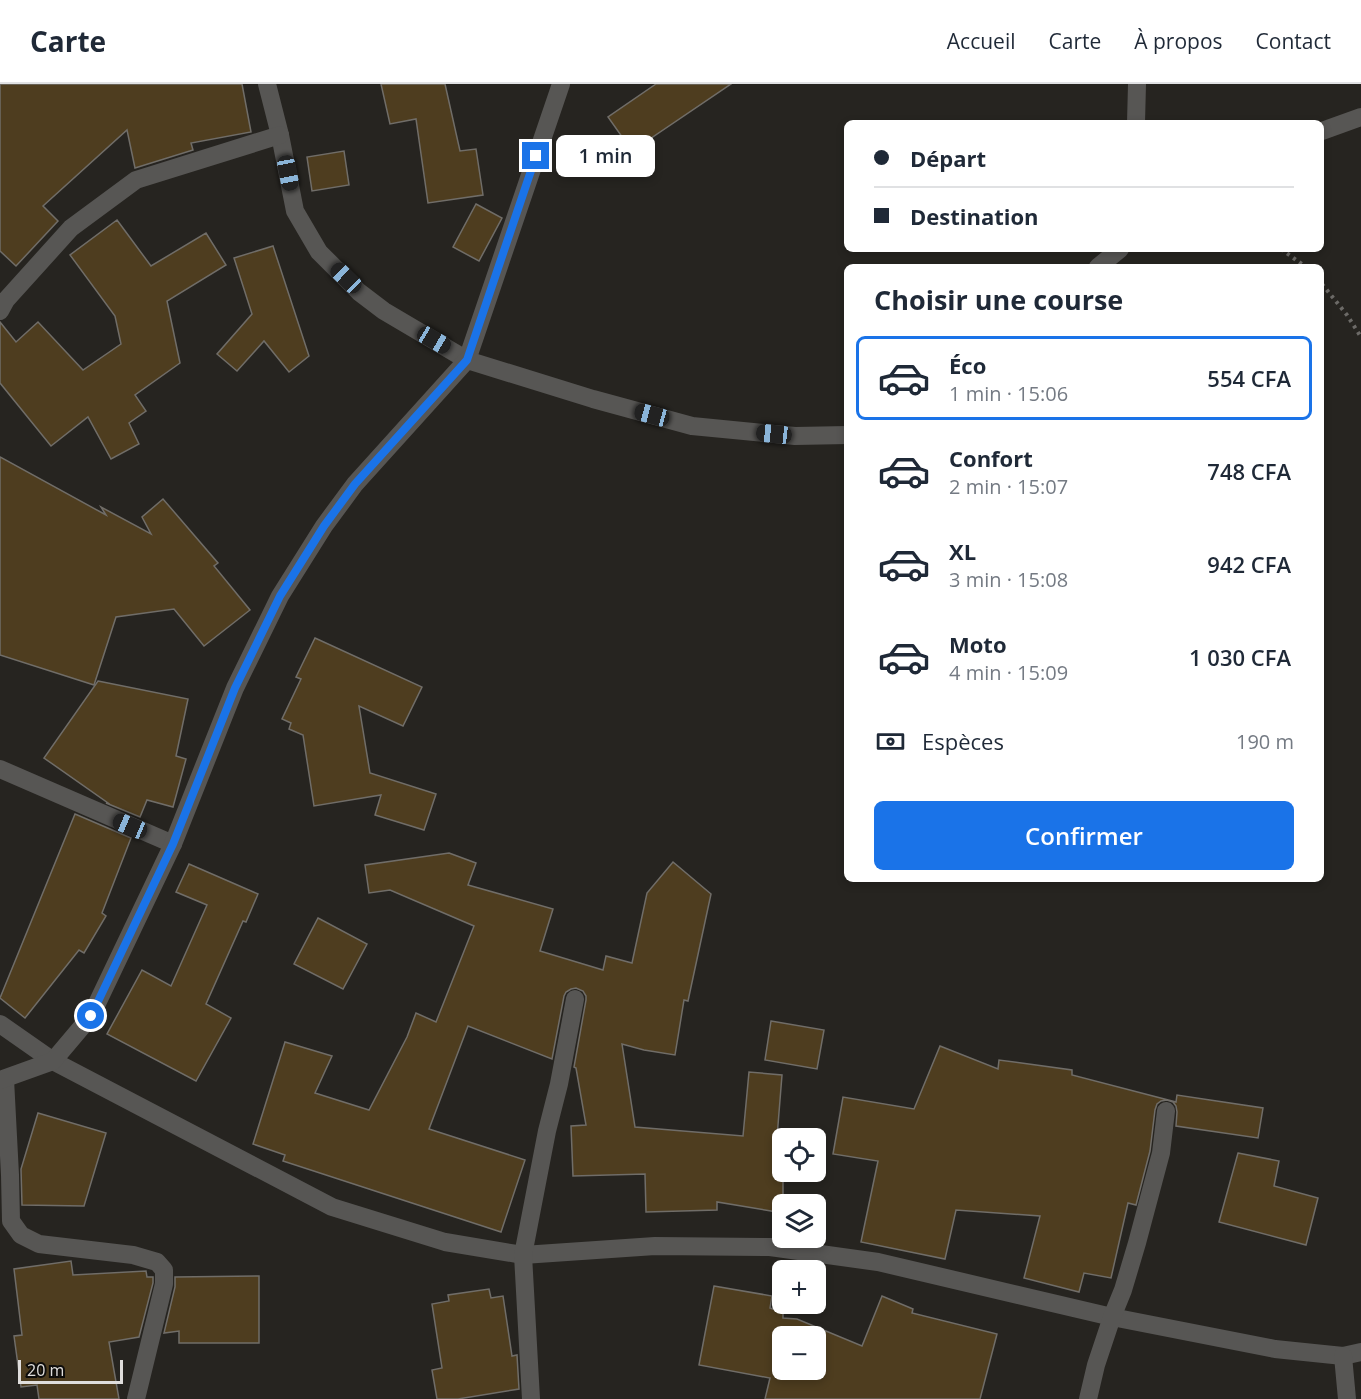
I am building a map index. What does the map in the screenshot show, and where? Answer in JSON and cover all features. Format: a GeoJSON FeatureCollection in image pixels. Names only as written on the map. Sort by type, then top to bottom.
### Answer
{"type":"FeatureCollection","features":[{"type":"Feature","properties":{"kind":"street"},"geometry":{"type":"LineString","coordinates":[[267,84],[295,211],[319,252],[359,292],[384,311],[467,360],[593,399],[692,426],[795,436],[844,435]]}},
{"type":"Feature","properties":{"kind":"street"},"geometry":{"type":"LineString","coordinates":[[135,1399],[164,1284],[164,1270],[157,1262],[133,1256],[39,1244],[21,1235],[11,1221],[10,1165],[2,1079],[53,1061],[91,1016],[173,844],[235,688],[280,596],[324,526],[355,484],[467,360],[561,84]]}},
{"type":"Feature","properties":{"kind":"street"},"geometry":{"type":"LineString","coordinates":[[1136,120],[1137,84]]}},
{"type":"Feature","properties":{"kind":"street"},"geometry":{"type":"LineString","coordinates":[[1324,130],[1361,117]]}},
{"type":"Feature","properties":{"kind":"street"},"geometry":{"type":"LineString","coordinates":[[2,303],[71,228],[136,180],[280,135]]}},
{"type":"Feature","properties":{"kind":"street"},"geometry":{"type":"LineString","coordinates":[[1102,264],[1116,252]]}},
{"type":"Feature","properties":{"kind":"street"},"geometry":{"type":"LineString","coordinates":[[0,769],[173,844]]}},
{"type":"Feature","properties":{"kind":"street"},"geometry":{"type":"LineString","coordinates":[[531,1399],[523,1255],[575,999]]}},
{"type":"Feature","properties":{"kind":"street"},"geometry":{"type":"LineString","coordinates":[[0,1024],[53,1061],[332,1207],[445,1242],[523,1255],[655,1246],[770,1247],[878,1262],[1112,1317],[1275,1349],[1352,1354],[1347,1399]]}},
{"type":"Feature","properties":{"kind":"street"},"geometry":{"type":"LineString","coordinates":[[1088,1399],[1096,1365],[1123,1290],[1140,1232],[1161,1153],[1166,1111]]}},
{"type":"Feature","properties":{"kind":"path"},"geometry":{"type":"LineString","coordinates":[[1285,252],[1302,264]]}},
{"type":"Feature","properties":{"kind":"path"},"geometry":{"type":"LineString","coordinates":[[1324,286],[1361,337]]}},
{"type":"Feature","properties":{"kind":"building"},"geometry":{"type":"Polygon","coordinates":[[[0,84],[242,84],[251,132],[191,143],[193,150],[135,168],[127,130],[43,206],[58,221],[16,266],[0,251],[0,84]]]}},
{"type":"Feature","properties":{"kind":"building"},"geometry":{"type":"Polygon","coordinates":[[[381,84],[445,84],[460,151],[476,149],[483,195],[428,203],[416,119],[390,124],[381,84]]]}},
{"type":"Feature","properties":{"kind":"building"},"geometry":{"type":"Polygon","coordinates":[[[656,84],[731,84],[632,151],[608,117],[656,84]]]}},
{"type":"Feature","properties":{"kind":"building"},"geometry":{"type":"Polygon","coordinates":[[[344,151],[349,185],[312,191],[307,157],[344,151]]]}},
{"type":"Feature","properties":{"kind":"building"},"geometry":{"type":"Polygon","coordinates":[[[476,204],[502,218],[479,261],[453,247],[476,204]]]}},
{"type":"Feature","properties":{"kind":"building"},"geometry":{"type":"Polygon","coordinates":[[[117,220],[151,266],[206,233],[226,265],[167,301],[180,363],[135,395],[146,411],[129,423],[139,444],[111,459],[88,417],[51,446],[0,383],[0,322],[16,342],[38,322],[83,370],[121,344],[115,316],[70,255],[117,220]]]}},
{"type":"Feature","properties":{"kind":"building"},"geometry":{"type":"Polygon","coordinates":[[[273,246],[309,356],[289,372],[264,341],[237,371],[217,354],[252,314],[234,258],[273,246]]]}},
{"type":"Feature","properties":{"kind":"building"},"geometry":{"type":"Polygon","coordinates":[[[0,457],[106,515],[101,507],[151,534],[142,517],[163,499],[218,563],[214,566],[250,610],[204,646],[174,609],[116,617],[94,685],[0,655],[0,457]]]}},
{"type":"Feature","properties":{"kind":"building"},"geometry":{"type":"Polygon","coordinates":[[[315,638],[422,687],[403,726],[359,706],[370,773],[436,794],[424,830],[375,815],[381,795],[314,806],[303,735],[289,729],[291,723],[282,719],[301,679],[296,677],[315,638]]]}},
{"type":"Feature","properties":{"kind":"building"},"geometry":{"type":"Polygon","coordinates":[[[98,681],[188,699],[176,756],[186,759],[173,807],[147,800],[140,817],[106,803],[108,803],[44,758],[98,681]]]}},
{"type":"Feature","properties":{"kind":"building"},"geometry":{"type":"Polygon","coordinates":[[[75,814],[131,838],[102,913],[106,916],[84,953],[79,950],[25,1018],[0,998],[75,814]]]}},
{"type":"Feature","properties":{"kind":"building"},"geometry":{"type":"Polygon","coordinates":[[[449,853],[476,863],[468,885],[553,909],[540,951],[603,970],[606,956],[632,963],[647,893],[673,862],[711,894],[688,1001],[684,1000],[675,1055],[622,1044],[635,1127],[743,1136],[749,1072],[782,1075],[778,1128],[772,1128],[772,1182],[783,1182],[783,1194],[772,1194],[772,1211],[717,1202],[717,1210],[646,1212],[645,1174],[573,1176],[571,1126],[586,1125],[574,1067],[586,996],[583,991],[576,988],[566,992],[564,996],[552,1059],[468,1026],[429,1129],[525,1160],[501,1232],[283,1161],[285,1155],[253,1144],[285,1042],[332,1056],[315,1093],[369,1110],[407,1037],[416,1013],[436,1022],[474,926],[390,890],[369,893],[365,865],[449,853]]]}},
{"type":"Feature","properties":{"kind":"building"},"geometry":{"type":"Polygon","coordinates":[[[189,864],[258,894],[246,922],[243,921],[206,1004],[231,1018],[196,1081],[107,1034],[142,970],[171,986],[207,905],[176,892],[189,864]]]}},
{"type":"Feature","properties":{"kind":"building"},"geometry":{"type":"Polygon","coordinates":[[[318,918],[367,944],[343,989],[294,964],[318,918]]]}},
{"type":"Feature","properties":{"kind":"building"},"geometry":{"type":"Polygon","coordinates":[[[771,1021],[824,1030],[817,1069],[765,1060],[771,1021]]]}},
{"type":"Feature","properties":{"kind":"building"},"geometry":{"type":"Polygon","coordinates":[[[940,1046],[998,1069],[999,1060],[1072,1070],[1072,1075],[1176,1102],[1177,1095],[1263,1108],[1258,1138],[1176,1126],[1177,1112],[1173,1102],[1167,1100],[1157,1104],[1150,1151],[1136,1205],[1128,1203],[1111,1278],[1084,1273],[1079,1292],[1024,1278],[1040,1216],[956,1210],[945,1259],[861,1242],[878,1161],[833,1154],[843,1097],[914,1109],[940,1046]]]}},
{"type":"Feature","properties":{"kind":"building"},"geometry":{"type":"Polygon","coordinates":[[[38,1113],[106,1133],[84,1206],[22,1205],[21,1169],[38,1113]]]}},
{"type":"Feature","properties":{"kind":"building"},"geometry":{"type":"Polygon","coordinates":[[[1238,1153],[1279,1161],[1274,1186],[1318,1198],[1306,1245],[1219,1222],[1238,1153]]]}},
{"type":"Feature","properties":{"kind":"building"},"geometry":{"type":"Polygon","coordinates":[[[71,1261],[73,1275],[146,1271],[147,1277],[153,1277],[139,1337],[109,1342],[119,1399],[39,1399],[37,1385],[21,1387],[14,1336],[22,1335],[14,1269],[71,1261]]]}},
{"type":"Feature","properties":{"kind":"building"},"geometry":{"type":"Polygon","coordinates":[[[259,1276],[259,1343],[179,1343],[179,1331],[164,1333],[175,1287],[175,1277],[259,1276]]]}},
{"type":"Feature","properties":{"kind":"building"},"geometry":{"type":"Polygon","coordinates":[[[714,1286],[772,1296],[770,1308],[772,1314],[783,1314],[783,1318],[797,1319],[814,1326],[772,1326],[772,1380],[826,1380],[826,1331],[862,1346],[882,1296],[913,1309],[912,1313],[997,1334],[980,1399],[765,1399],[770,1378],[699,1365],[714,1286]]]}},
{"type":"Feature","properties":{"kind":"building"},"geometry":{"type":"Polygon","coordinates":[[[489,1289],[491,1298],[503,1296],[512,1356],[517,1355],[519,1389],[458,1399],[437,1399],[432,1370],[442,1368],[432,1304],[449,1301],[448,1295],[489,1289]]]}},
{"type":"Feature","properties":{"kind":"route"},"geometry":{"type":"LineString","coordinates":[[91,1016],[173,844],[235,688],[280,596],[324,526],[355,484],[467,360],[536,156]]}}]}
